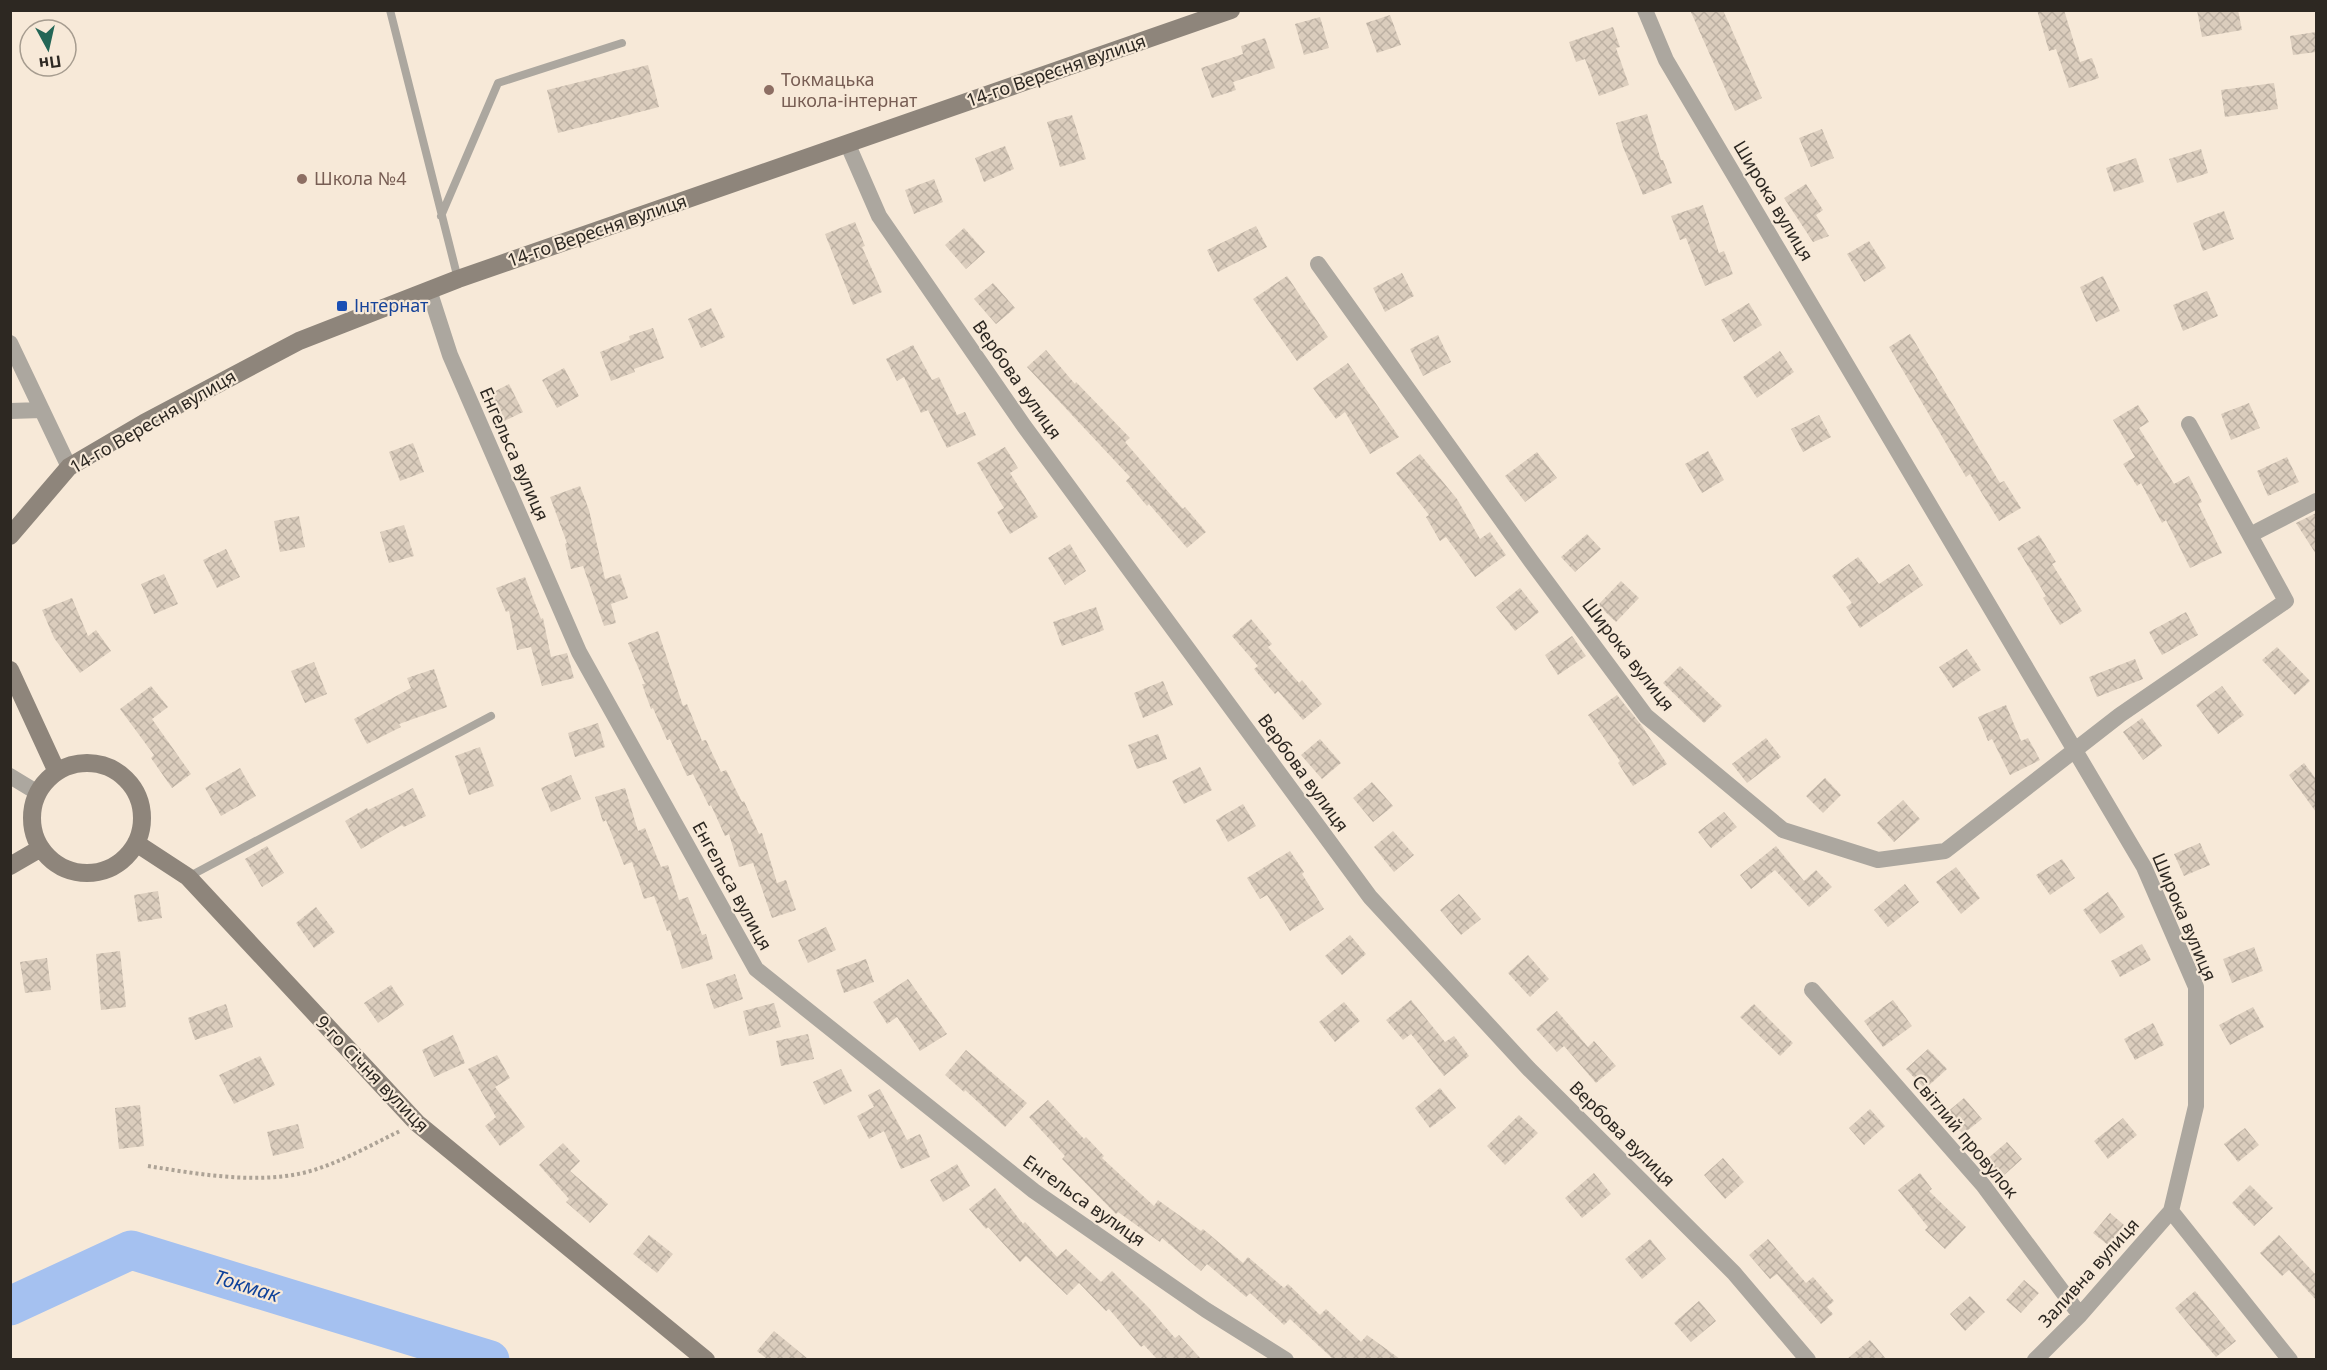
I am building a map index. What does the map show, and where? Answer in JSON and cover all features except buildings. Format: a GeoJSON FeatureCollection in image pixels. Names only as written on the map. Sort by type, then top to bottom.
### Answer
{"type":"FeatureCollection","features":[{"type":"Feature","properties":{"kind":"street","name":"14-го Вересня вулиця"},"geometry":{"type":"LineString","coordinates":[[10,536],[69,467],[144,423],[299,341],[458,279],[1231,10]]}},
{"type":"Feature","properties":{"kind":"street","name":"Широка вулиця"},"geometry":{"type":"LineString","coordinates":[[1645,10],[1666,60],[2076,748],[2144,867],[2196,987],[2196,1106],[2171,1211]]}},
{"type":"Feature","properties":{"kind":"street","name":"Вербова вулиця"},"geometry":{"type":"LineString","coordinates":[[848,145],[879,216],[1017,417],[1370,897],[1529,1069],[1734,1273],[1808,1359]]}},
{"type":"Feature","properties":{"kind":"street","name":"Широка вулиця"},"geometry":{"type":"LineString","coordinates":[[1318,264],[1531,561],[1646,716],[1783,830],[1878,860],[1945,850],[2120,715],[2286,602],[2189,424]]}},
{"type":"Feature","properties":{"kind":"street","name":"Енгельса вулиця"},"geometry":{"type":"LineString","coordinates":[[429,290],[450,356],[579,652],[756,969],[1034,1191],[1206,1310],[1286,1359]]}},
{"type":"Feature","properties":{"kind":"street"},"geometry":{"type":"LineString","coordinates":[[10,343],[69,467]]}},
{"type":"Feature","properties":{"kind":"street"},"geometry":{"type":"LineString","coordinates":[[10,411],[42,410]]}},
{"type":"Feature","properties":{"kind":"street"},"geometry":{"type":"LineString","coordinates":[[2250,535],[2316,501]]}},
{"type":"Feature","properties":{"kind":"street"},"geometry":{"type":"LineString","coordinates":[[10,670],[57,772]]}},
{"type":"Feature","properties":{"kind":"street"},"geometry":{"type":"LineString","coordinates":[[84,763],[98,764],[124,777],[133,788],[142,815],[141,829],[136,843],[117,864],[90,873],[76,872],[50,859],[41,848],[34,835],[33,807],[46,781],[57,772],[84,763]]}},
{"type":"Feature","properties":{"kind":"street"},"geometry":{"type":"LineString","coordinates":[[10,776],[38,793]]}},
{"type":"Feature","properties":{"kind":"street","name":"9-го Січня вулиця"},"geometry":{"type":"LineString","coordinates":[[136,843],[188,876],[417,1123],[706,1359]]}},
{"type":"Feature","properties":{"kind":"street"},"geometry":{"type":"LineString","coordinates":[[10,866],[41,848]]}},
{"type":"Feature","properties":{"kind":"street","name":"Світлий провулок"},"geometry":{"type":"LineString","coordinates":[[1812,990],[1983,1185],[2080,1315]]}},
{"type":"Feature","properties":{"kind":"street"},"geometry":{"type":"LineString","coordinates":[[2171,1211],[2290,1359]]}},
{"type":"Feature","properties":{"kind":"street","name":"Заливна вулиця"},"geometry":{"type":"LineString","coordinates":[[2035,1359],[2080,1315],[2171,1211]]}},
{"type":"Feature","properties":{"kind":"lane"},"geometry":{"type":"LineString","coordinates":[[390,10],[458,279]]}},
{"type":"Feature","properties":{"kind":"lane"},"geometry":{"type":"LineString","coordinates":[[441,216],[498,82],[622,44]]}},
{"type":"Feature","properties":{"kind":"lane"},"geometry":{"type":"LineString","coordinates":[[188,876],[491,716]]}},
{"type":"Feature","properties":{"kind":"path"},"geometry":{"type":"LineString","coordinates":[[148,1166],[199,1174],[268,1178],[304,1172],[354,1154],[417,1123]]}},
{"type":"Feature","properties":{"kind":"waterway","name":"Токмак"},"geometry":{"type":"LineString","coordinates":[[10,1306],[131,1250],[490,1360]]}},
{"type":"Feature","properties":{"kind":"place","name":"Токмацька школа-інтернат"},"geometry":{"type":"Point","coordinates":[769,90]}},
{"type":"Feature","properties":{"kind":"place","name":"Школа №4"},"geometry":{"type":"Point","coordinates":[302,179]}},
{"type":"Feature","properties":{"kind":"place","name":"Інтернат"},"geometry":{"type":"Point","coordinates":[342,306]}}]}
